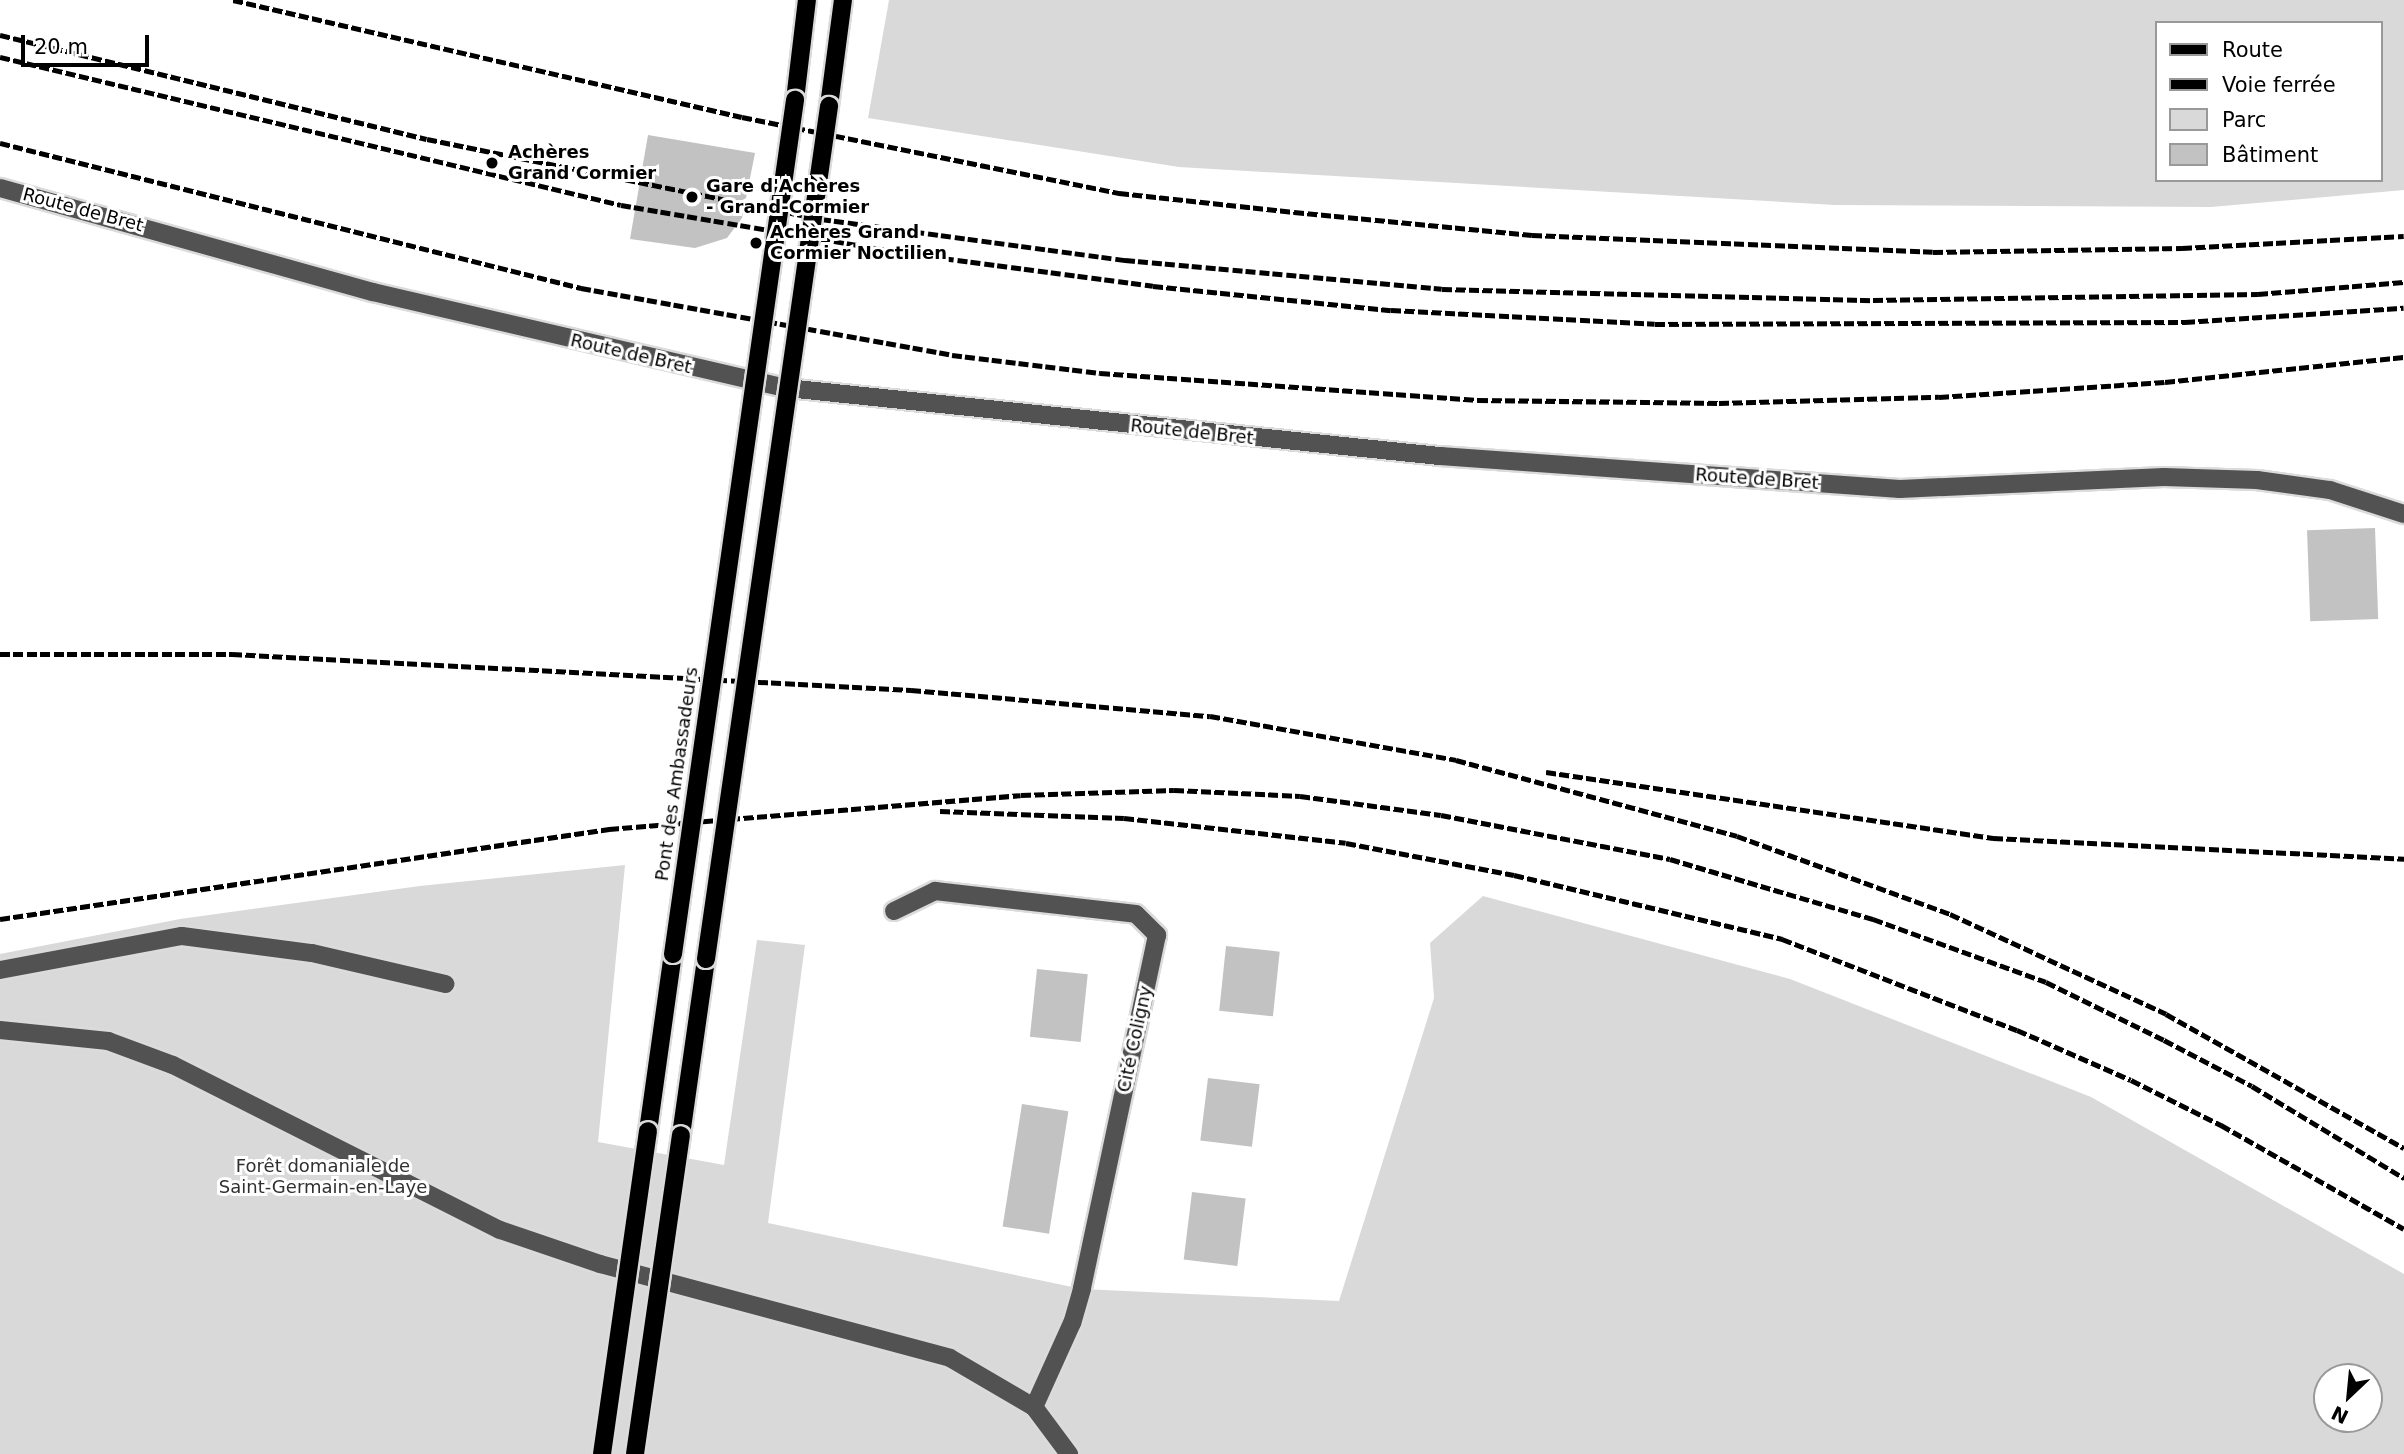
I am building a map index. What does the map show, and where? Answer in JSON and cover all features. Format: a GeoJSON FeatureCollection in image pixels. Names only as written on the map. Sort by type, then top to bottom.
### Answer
{"type":"FeatureCollection","features":[{"type":"Feature","properties":{"kind":"main road","name":"Pont des Ambassadeurs"},"geometry":{"type":"LineString","coordinates":[[602,1454],[807,0]]}},
{"type":"Feature","properties":{"kind":"main road"},"geometry":{"type":"LineString","coordinates":[[635,1454],[843,0]]}},
{"type":"Feature","properties":{"kind":"street","name":"Route de Bret"},"geometry":{"type":"LineString","coordinates":[[0,188],[373,292],[786,388],[1448,457],[1900,489],[2164,477],[2257,480],[2330,491],[2404,514]]}},
{"type":"Feature","properties":{"kind":"street","name":"Cité Coligny"},"geometry":{"type":"LineString","coordinates":[[894,911],[934,891],[1136,914],[1157,935],[1082,1289],[1072,1323],[1034,1407]]}},
{"type":"Feature","properties":{"kind":"street"},"geometry":{"type":"LineString","coordinates":[[0,970],[182,936],[312,953],[445,984]]}},
{"type":"Feature","properties":{"kind":"street"},"geometry":{"type":"LineString","coordinates":[[0,1030],[108,1041],[160,1060],[500,1230],[600,1264],[950,1358],[1034,1407],[1069,1454]]}},
{"type":"Feature","properties":{"kind":"green space"},"geometry":{"type":"Polygon","coordinates":[[[889,0],[2404,0],[2404,190],[2211,207],[1835,205],[1179,167],[868,118],[889,0]]]}},
{"type":"Feature","properties":{"kind":"green space","name":"Forêt domaniale de Saint-Germain-en-Laye"},"geometry":{"type":"Polygon","coordinates":[[[625,865],[598,1142],[724,1165],[757,940],[805,945],[768,1223],[1082,1289],[1339,1301],[1434,998],[1430,943],[1483,896],[1790,979],[2091,1097],[2404,1274],[2404,1454],[0,1454],[0,954],[180,919],[420,886],[625,865]]]}},
{"type":"Feature","properties":{"kind":"building","name":"Gare d'Achères - Grand-Cormier"},"geometry":{"type":"Polygon","coordinates":[[[648,135],[755,153],[742,218],[727,238],[695,248],[630,239],[648,135]]]}},
{"type":"Feature","properties":{"kind":"building"},"geometry":{"type":"Polygon","coordinates":[[[2375,528],[2378,619],[2310,621],[2307,530],[2375,528]]]}},
{"type":"Feature","properties":{"kind":"building"},"geometry":{"type":"Polygon","coordinates":[[[1226,946],[1280,952],[1273,1016],[1219,1011],[1226,946]]]}},
{"type":"Feature","properties":{"kind":"building"},"geometry":{"type":"Polygon","coordinates":[[[1037,969],[1088,974],[1081,1042],[1030,1037],[1037,969]]]}},
{"type":"Feature","properties":{"kind":"building"},"geometry":{"type":"Polygon","coordinates":[[[1208,1078],[1260,1084],[1252,1147],[1200,1141],[1208,1078]]]}},
{"type":"Feature","properties":{"kind":"building"},"geometry":{"type":"Polygon","coordinates":[[[1022,1104],[1068,1111],[1049,1234],[1003,1226],[1022,1104]]]}},
{"type":"Feature","properties":{"kind":"building"},"geometry":{"type":"Polygon","coordinates":[[[1192,1192],[1246,1199],[1237,1266],[1184,1259],[1192,1192]]]}},
{"type":"Feature","properties":{"kind":"railway"},"geometry":{"type":"LineString","coordinates":[[233,0],[742,117],[1119,193],[1532,235],[1933,252],[2182,248],[2404,236]]}},
{"type":"Feature","properties":{"kind":"railway"},"geometry":{"type":"LineString","coordinates":[[0,35],[427,139],[821,219],[1125,260],[1442,289],[1873,300],[2258,294],[2404,282]]}},
{"type":"Feature","properties":{"kind":"railway"},"geometry":{"type":"LineString","coordinates":[[0,57],[621,205],[904,253],[1153,286],[1391,310],[1655,324],[2185,322],[2404,308]]}},
{"type":"Feature","properties":{"kind":"railway"},"geometry":{"type":"LineString","coordinates":[[0,143],[581,288],[952,355],[1100,373],[1478,400],[1719,403],[1939,397],[2165,382],[2404,357]]}},
{"type":"Feature","properties":{"kind":"railway"},"geometry":{"type":"LineString","coordinates":[[0,654],[232,654],[911,690],[1210,716],[1456,760],[1737,836],[1950,914],[2166,1014],[2404,1148]]}},
{"type":"Feature","properties":{"kind":"railway"},"geometry":{"type":"LineString","coordinates":[[1546,772],[1993,838],[2404,859]]}},
{"type":"Feature","properties":{"kind":"railway"},"geometry":{"type":"LineString","coordinates":[[0,919],[609,829],[1021,795],[1174,790],[1300,796],[1441,815],[1670,859],[1873,919],[2046,982],[2252,1086],[2404,1178]]}},
{"type":"Feature","properties":{"kind":"railway"},"geometry":{"type":"LineString","coordinates":[[940,811],[1124,818],[1346,843],[1514,875],[1782,939],[2017,1030],[2131,1080],[2221,1125],[2404,1229]]}},
{"type":"Feature","properties":{"kind":"place","name":"Achères Grand Cormier"},"geometry":{"type":"Point","coordinates":[492,163]}},
{"type":"Feature","properties":{"kind":"place","name":"Gare d'Achères - Grand-Cormier"},"geometry":{"type":"Point","coordinates":[692,197]}},
{"type":"Feature","properties":{"kind":"place","name":"Achères Grand Cormier Noctilien"},"geometry":{"type":"Point","coordinates":[756,243]}}]}
